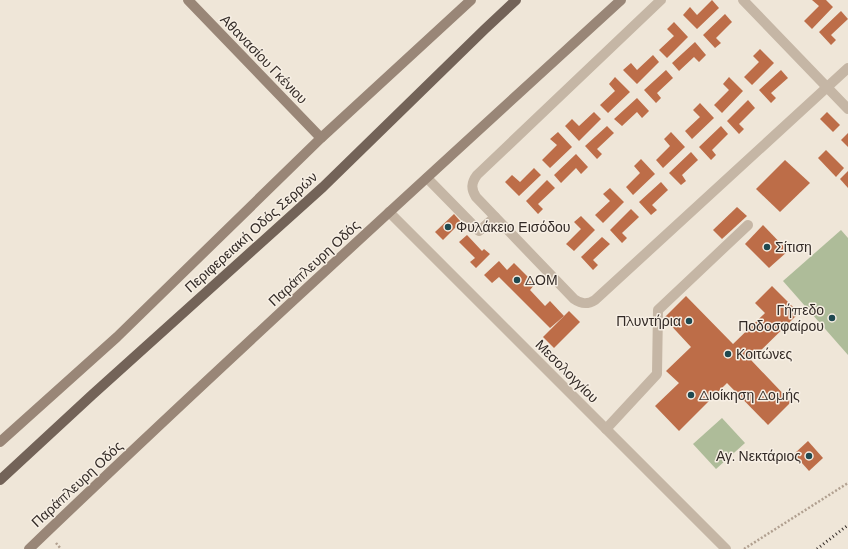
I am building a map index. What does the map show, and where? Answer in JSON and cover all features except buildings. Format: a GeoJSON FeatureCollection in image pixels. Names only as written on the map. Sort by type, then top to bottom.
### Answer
{"type":"FeatureCollection","features":[{"type":"Feature","properties":{"kind":"main road","name":"Περιφερειακή Οδός Σερρών"},"geometry":{"type":"LineString","coordinates":[[0,480],[323,187],[479,34],[516,0]]}},
{"type":"Feature","properties":{"kind":"street","name":"Αθανασίου Γκένιου"},"geometry":{"type":"LineString","coordinates":[[188,0],[321,138]]}},
{"type":"Feature","properties":{"kind":"street"},"geometry":{"type":"LineString","coordinates":[[0,442],[117,337],[321,138],[471,0]]}},
{"type":"Feature","properties":{"kind":"street","name":"Παράπλευρη Οδός"},"geometry":{"type":"LineString","coordinates":[[29,549],[389,212],[621,0]]}},
{"type":"Feature","properties":{"kind":"street"},"geometry":{"type":"LineString","coordinates":[[661,0],[473,180],[473,192],[476,197],[578,302],[584,304],[595,300],[848,68]]}},
{"type":"Feature","properties":{"kind":"street"},"geometry":{"type":"LineString","coordinates":[[743,0],[848,109]]}},
{"type":"Feature","properties":{"kind":"street"},"geometry":{"type":"LineString","coordinates":[[427,178],[479,231],[495,217]]}},
{"type":"Feature","properties":{"kind":"street","name":"Μεσολογγίου"},"geometry":{"type":"LineString","coordinates":[[389,212],[726,549]]}},
{"type":"Feature","properties":{"kind":"street"},"geometry":{"type":"LineString","coordinates":[[606,429],[657,374],[658,310],[748,225]]}},
{"type":"Feature","properties":{"kind":"path"},"geometry":{"type":"LineString","coordinates":[[744,549],[848,483]]}},
{"type":"Feature","properties":{"kind":"green space","name":"Γήπεδο Ποδοσφαίρου"},"geometry":{"type":"Polygon","coordinates":[[[841,230],[848,238],[848,355],[783,281],[841,230]]]}},
{"type":"Feature","properties":{"kind":"green space"},"geometry":{"type":"Polygon","coordinates":[[[722,418],[745,443],[716,469],[693,444],[722,418]]]}},
{"type":"Feature","properties":{"kind":"railway"},"geometry":{"type":"LineString","coordinates":[[817,549],[848,525]]}},
{"type":"Feature","properties":{"kind":"place","name":"Φυλάκειο Εισόδου"},"geometry":{"type":"Point","coordinates":[448,227]}},
{"type":"Feature","properties":{"kind":"place","name":"Σίτιση"},"geometry":{"type":"Point","coordinates":[767,247]}},
{"type":"Feature","properties":{"kind":"place","name":"ΔΟΜ"},"geometry":{"type":"Point","coordinates":[517,280]}},
{"type":"Feature","properties":{"kind":"place","name":"Γήπεδο Ποδοσφαίρου"},"geometry":{"type":"Point","coordinates":[832,318]}},
{"type":"Feature","properties":{"kind":"place","name":"Πλυντήρια"},"geometry":{"type":"Point","coordinates":[689,321]}},
{"type":"Feature","properties":{"kind":"place","name":"Κοιτώνες"},"geometry":{"type":"Point","coordinates":[728,354]}},
{"type":"Feature","properties":{"kind":"place","name":"Διοίκηση Δομής"},"geometry":{"type":"Point","coordinates":[691,395]}},
{"type":"Feature","properties":{"kind":"place","name":"Αγ. Νεκτάριος"},"geometry":{"type":"Point","coordinates":[809,456]}}]}
